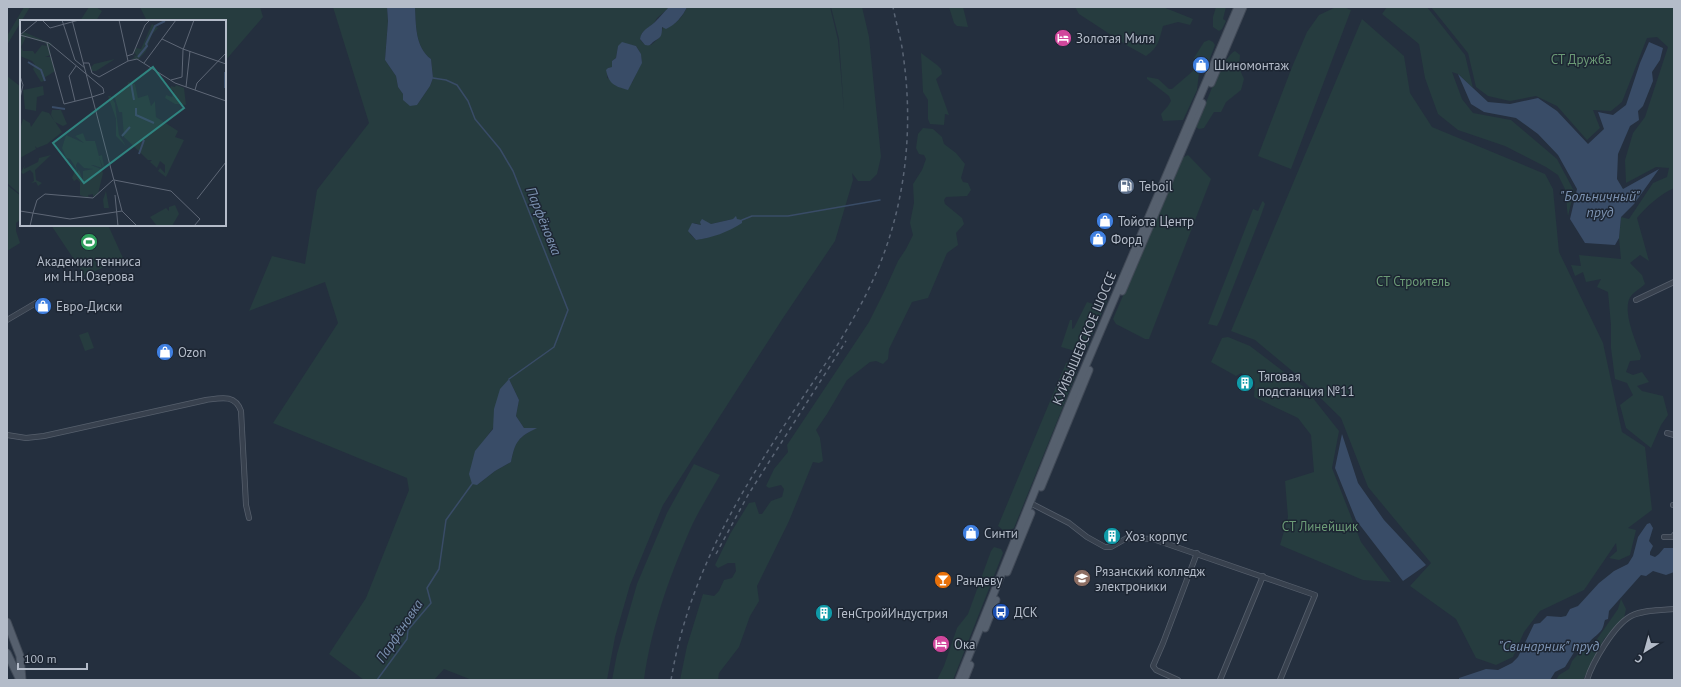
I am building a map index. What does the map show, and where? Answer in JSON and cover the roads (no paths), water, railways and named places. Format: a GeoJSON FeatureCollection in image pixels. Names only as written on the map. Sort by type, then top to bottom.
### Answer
{"type":"FeatureCollection","features":[{"type":"Feature","properties":{"kind":"main road","name":"КУЙБЫШЕВСКОЕ ШОССЕ"},"geometry":{"type":"LineString","coordinates":[[959,680],[1069,405],[1238,7]]}},
{"type":"Feature","properties":{"kind":"main road","name":"КУЙБЫШЕВСКОЕ ШОССЕ"},"geometry":{"type":"LineString","coordinates":[[964,680],[1106,329],[1243,7]]}},
{"type":"Feature","properties":{"kind":"main road"},"geometry":{"type":"LineString","coordinates":[[7,622],[20,656],[21,680]]}},
{"type":"Feature","properties":{"kind":"main road"},"geometry":{"type":"LineString","coordinates":[[8,655],[13,661],[18,660],[20,656]]}},
{"type":"Feature","properties":{"kind":"main road"},"geometry":{"type":"LineString","coordinates":[[8,655],[21,680]]}},
{"type":"Feature","properties":{"kind":"street"},"geometry":{"type":"LineString","coordinates":[[1636,300],[1674,282]]}},
{"type":"Feature","properties":{"kind":"street"},"geometry":{"type":"LineString","coordinates":[[7,320],[36,303]]}},
{"type":"Feature","properties":{"kind":"street"},"geometry":{"type":"LineString","coordinates":[[7,435],[26,438],[44,436],[206,400],[226,397],[231,398],[239,406],[241,411],[248,518]]}},
{"type":"Feature","properties":{"kind":"street"},"geometry":{"type":"LineString","coordinates":[[1667,433],[1674,435]]}},
{"type":"Feature","properties":{"kind":"street"},"geometry":{"type":"LineString","coordinates":[[1034,505],[1069,523],[1087,537],[1105,547],[1111,547],[1127,538],[1153,539],[1315,595],[1280,680]]}},
{"type":"Feature","properties":{"kind":"street"},"geometry":{"type":"LineString","coordinates":[[1664,537],[1674,536]]}},
{"type":"Feature","properties":{"kind":"street"},"geometry":{"type":"LineString","coordinates":[[1178,680],[1156,670],[1153,666],[1164,643],[1197,553]]}},
{"type":"Feature","properties":{"kind":"street"},"geometry":{"type":"LineString","coordinates":[[1220,680],[1263,576]]}},
{"type":"Feature","properties":{"kind":"street"},"geometry":{"type":"LineString","coordinates":[[1586,680],[1604,645],[1619,626],[1631,616],[1649,611],[1674,609]]}},
{"type":"Feature","properties":{"kind":"water"},"geometry":{"type":"Polygon","coordinates":[[[387,7],[415,7],[416,28],[419,42],[426,54],[431,59],[433,78],[430,86],[417,105],[410,106],[403,100],[403,94],[398,87],[396,76],[385,60],[388,21],[387,7]]]}},
{"type":"Feature","properties":{"kind":"water"},"geometry":{"type":"Polygon","coordinates":[[[669,7],[687,7],[676,23],[666,29],[662,27],[659,38],[650,45],[645,45],[640,39],[642,33],[669,7]]]}},
{"type":"Feature","properties":{"kind":"water"},"geometry":{"type":"Polygon","coordinates":[[[622,42],[636,46],[641,54],[642,63],[628,90],[613,84],[606,70],[612,67],[612,61],[616,58],[618,46],[622,42]]]}},
{"type":"Feature","properties":{"kind":"water","name":"\"Больничный\" пруд"},"geometry":{"type":"Polygon","coordinates":[[[1649,42],[1663,48],[1660,60],[1652,72],[1653,81],[1643,106],[1638,111],[1639,120],[1630,126],[1618,154],[1617,179],[1623,189],[1659,169],[1634,204],[1621,217],[1619,238],[1615,245],[1585,243],[1570,219],[1577,189],[1558,155],[1538,134],[1516,118],[1484,112],[1471,104],[1458,74],[1488,102],[1510,104],[1538,98],[1557,111],[1588,144],[1604,129],[1598,112],[1613,115],[1626,105],[1640,63],[1649,42]]]}},
{"type":"Feature","properties":{"kind":"water"},"geometry":{"type":"Polygon","coordinates":[[[736,216],[737,219],[742,220],[742,223],[726,232],[714,236],[696,240],[688,231],[692,223],[701,225],[700,222],[702,219],[711,224],[733,219],[736,216]]]}},
{"type":"Feature","properties":{"kind":"water"},"geometry":{"type":"Polygon","coordinates":[[[509,379],[519,400],[516,416],[524,428],[537,428],[521,437],[514,450],[511,462],[495,471],[477,485],[472,484],[469,474],[475,451],[493,429],[494,409],[500,389],[509,379]]]}},
{"type":"Feature","properties":{"kind":"water"},"geometry":{"type":"Polygon","coordinates":[[[1342,434],[1358,483],[1384,520],[1426,565],[1403,581],[1356,520],[1335,468],[1342,434]]]}},
{"type":"Feature","properties":{"kind":"water","name":"\"Свинарник\" пруд"},"geometry":{"type":"Polygon","coordinates":[[[1650,523],[1653,528],[1649,541],[1653,546],[1650,555],[1655,557],[1664,548],[1674,548],[1674,572],[1666,575],[1653,571],[1646,576],[1641,575],[1609,611],[1608,619],[1605,620],[1600,632],[1589,643],[1581,645],[1576,649],[1565,667],[1555,672],[1550,680],[1459,680],[1459,678],[1486,669],[1498,670],[1512,663],[1518,657],[1534,624],[1540,623],[1547,616],[1566,616],[1570,609],[1578,606],[1599,583],[1614,571],[1628,564],[1633,556],[1638,537],[1647,524],[1650,523]]]}},
{"type":"Feature","properties":{"kind":"waterway","name":"Парфёновка"},"geometry":{"type":"LineString","coordinates":[[433,78],[446,80],[457,85],[468,101],[475,119],[500,149],[513,171],[568,310],[554,347],[509,379]]}},
{"type":"Feature","properties":{"kind":"waterway"},"geometry":{"type":"LineString","coordinates":[[742,220],[752,216],[788,216],[880,200]]}},
{"type":"Feature","properties":{"kind":"waterway","name":"Парфёновка"},"geometry":{"type":"LineString","coordinates":[[377,680],[407,639],[408,630],[431,603],[427,588],[439,569],[446,520],[472,484]]}},
{"type":"Feature","properties":{"kind":"railway"},"geometry":{"type":"LineString","coordinates":[[671,680],[679,641],[690,604],[720,534],[757,468],[846,332],[875,276],[891,232],[903,182],[907,131],[906,80],[902,48],[893,7]]}},
{"type":"Feature","properties":{"kind":"railway"},"geometry":{"type":"LineString","coordinates":[[716,554],[748,495],[846,341]]}},
{"type":"Feature","properties":{"kind":"place","name":"Золотая Миля"},"geometry":{"type":"Point","coordinates":[1063,38]}},
{"type":"Feature","properties":{"kind":"place","name":"Шиномонтаж"},"geometry":{"type":"Point","coordinates":[1201,65]}},
{"type":"Feature","properties":{"kind":"place","name":"Teboil"},"geometry":{"type":"Point","coordinates":[1126,186]}},
{"type":"Feature","properties":{"kind":"place","name":"Тойота Центр"},"geometry":{"type":"Point","coordinates":[1105,221]}},
{"type":"Feature","properties":{"kind":"place","name":"Форд"},"geometry":{"type":"Point","coordinates":[1098,239]}},
{"type":"Feature","properties":{"kind":"place","name":"Академия тенниса им Н.Н.Озерова"},"geometry":{"type":"Point","coordinates":[89,242]}},
{"type":"Feature","properties":{"kind":"place","name":"Евро-Диски"},"geometry":{"type":"Point","coordinates":[43,306]}},
{"type":"Feature","properties":{"kind":"place","name":"Ozon"},"geometry":{"type":"Point","coordinates":[165,352]}},
{"type":"Feature","properties":{"kind":"place","name":"Тяговая подстанция №11"},"geometry":{"type":"Point","coordinates":[1245,383]}},
{"type":"Feature","properties":{"kind":"place","name":"Синти"},"geometry":{"type":"Point","coordinates":[971,533]}},
{"type":"Feature","properties":{"kind":"place","name":"Хоз корпус"},"geometry":{"type":"Point","coordinates":[1112,536]}},
{"type":"Feature","properties":{"kind":"place","name":"Рязанский колледж электроники"},"geometry":{"type":"Point","coordinates":[1082,578]}},
{"type":"Feature","properties":{"kind":"place","name":"Рандеву"},"geometry":{"type":"Point","coordinates":[943,580]}},
{"type":"Feature","properties":{"kind":"place","name":"ДСК"},"geometry":{"type":"Point","coordinates":[1001,612]}},
{"type":"Feature","properties":{"kind":"place","name":"ГенСтройИндустрия"},"geometry":{"type":"Point","coordinates":[824,613]}},
{"type":"Feature","properties":{"kind":"place","name":"Ока"},"geometry":{"type":"Point","coordinates":[941,644]}},
{"type":"Feature","properties":{"kind":"park label","name":"СТ Дружба"},"geometry":{"type":"Point","coordinates":[1581,59]}},
{"type":"Feature","properties":{"kind":"park label","name":"СТ Строитель"},"geometry":{"type":"Point","coordinates":[1413,281]}},
{"type":"Feature","properties":{"kind":"park label","name":"СТ Линейщик"},"geometry":{"type":"Point","coordinates":[1320,526]}}]}
